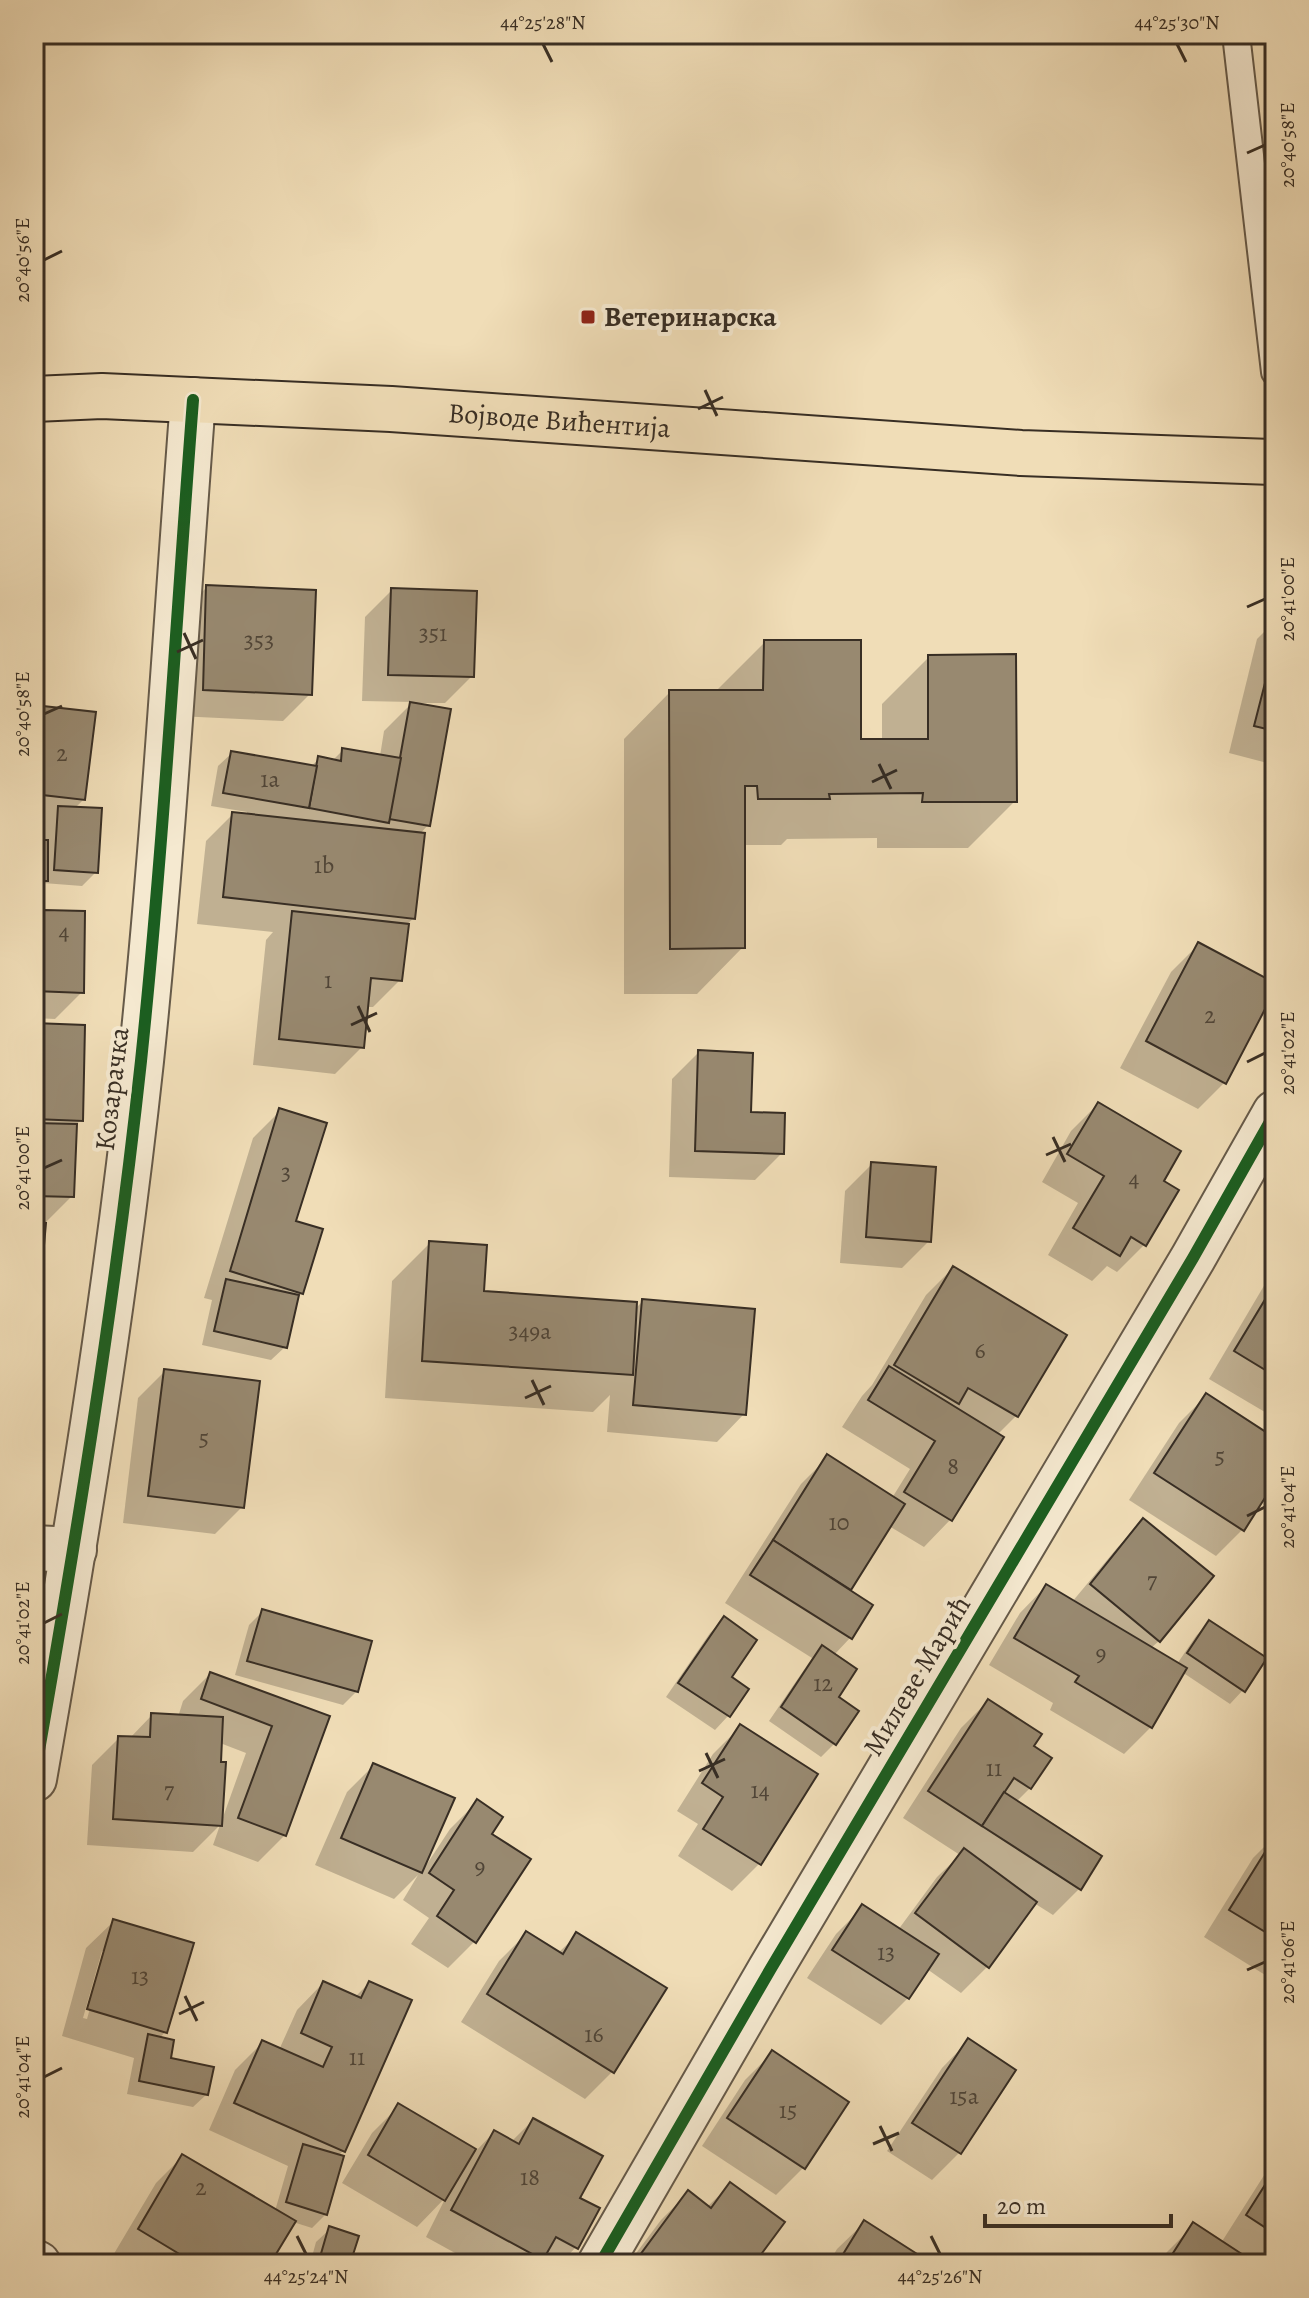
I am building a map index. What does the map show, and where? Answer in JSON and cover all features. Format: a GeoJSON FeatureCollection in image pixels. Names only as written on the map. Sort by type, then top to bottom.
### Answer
{"type":"FeatureCollection","features":[{"type":"Feature","properties":{"kind":"main road","name":"Војводе Вићентија"},"geometry":{"type":"LineString","coordinates":[[34,399],[102,396],[405,409],[1021,453],[1275,462]]}},
{"type":"Feature","properties":{"kind":"street","name":"Козарачка"},"geometry":{"type":"LineString","coordinates":[[34,1779],[54,1549],[111,1306],[141,1063],[157,894],[193,400]]}},
{"type":"Feature","properties":{"kind":"street","name":"Милеве Марић"},"geometry":{"type":"LineString","coordinates":[[600,2264],[770,1970],[1193,1258],[1275,1113]]}},
{"type":"Feature","properties":{"kind":"lane"},"geometry":{"type":"LineString","coordinates":[[1236,34],[1275,372]]}},
{"type":"Feature","properties":{"kind":"building"},"geometry":{"type":"Polygon","coordinates":[[[206,585],[316,590],[312,695],[203,690],[206,585]]]}},
{"type":"Feature","properties":{"kind":"building"},"geometry":{"type":"Polygon","coordinates":[[[391,588],[477,591],[474,677],[388,675],[391,588]]]}},
{"type":"Feature","properties":{"kind":"building"},"geometry":{"type":"Polygon","coordinates":[[[764,640],[861,640],[861,739],[928,739],[928,655],[1016,654],[1017,802],[922,802],[923,793],[829,794],[830,799],[758,799],[757,786],[745,786],[745,948],[670,949],[669,690],[763,690],[764,640]]]}},
{"type":"Feature","properties":{"kind":"building"},"geometry":{"type":"Polygon","coordinates":[[[1275,644],[1275,731],[1254,726],[1275,644]]]}},
{"type":"Feature","properties":{"kind":"building"},"geometry":{"type":"Polygon","coordinates":[[[410,702],[451,709],[430,826],[389,819],[410,702]]]}},
{"type":"Feature","properties":{"kind":"building"},"geometry":{"type":"Polygon","coordinates":[[[34,705],[96,712],[85,800],[34,794],[34,705]]]}},
{"type":"Feature","properties":{"kind":"building"},"geometry":{"type":"Polygon","coordinates":[[[342,748],[401,758],[389,823],[309,808],[318,756],[341,761],[342,748]]]}},
{"type":"Feature","properties":{"kind":"building"},"geometry":{"type":"Polygon","coordinates":[[[231,751],[317,766],[309,808],[223,793],[231,751]]]}},
{"type":"Feature","properties":{"kind":"building"},"geometry":{"type":"Polygon","coordinates":[[[58,806],[102,808],[98,873],[54,870],[58,806]]]}},
{"type":"Feature","properties":{"kind":"building"},"geometry":{"type":"Polygon","coordinates":[[[232,812],[425,833],[415,919],[223,897],[232,812]]]}},
{"type":"Feature","properties":{"kind":"building"},"geometry":{"type":"Polygon","coordinates":[[[34,840],[48,840],[48,881],[34,881],[34,840]]]}},
{"type":"Feature","properties":{"kind":"building"},"geometry":{"type":"Polygon","coordinates":[[[44,910],[85,911],[84,993],[34,991],[34,952],[43,952],[44,910]]]}},
{"type":"Feature","properties":{"kind":"building"},"geometry":{"type":"Polygon","coordinates":[[[292,911],[409,924],[402,981],[371,978],[364,1048],[279,1039],[292,911]]]}},
{"type":"Feature","properties":{"kind":"building"},"geometry":{"type":"Polygon","coordinates":[[[1198,942],[1275,983],[1275,990],[1226,1084],[1146,1041],[1198,942]]]}},
{"type":"Feature","properties":{"kind":"building"},"geometry":{"type":"Polygon","coordinates":[[[34,1023],[85,1025],[83,1121],[34,1119],[34,1023]]]}},
{"type":"Feature","properties":{"kind":"building"},"geometry":{"type":"Polygon","coordinates":[[[698,1050],[753,1053],[751,1112],[785,1113],[784,1154],[695,1151],[698,1050]]]}},
{"type":"Feature","properties":{"kind":"building"},"geometry":{"type":"Polygon","coordinates":[[[1098,1102],[1181,1151],[1164,1181],[1179,1190],[1146,1246],[1131,1237],[1120,1256],[1073,1228],[1104,1176],[1067,1154],[1098,1102]]]}},
{"type":"Feature","properties":{"kind":"building"},"geometry":{"type":"Polygon","coordinates":[[[279,1108],[327,1123],[296,1221],[323,1229],[303,1294],[230,1271],[279,1108]]]}},
{"type":"Feature","properties":{"kind":"building"},"geometry":{"type":"Polygon","coordinates":[[[34,1123],[77,1124],[74,1197],[34,1196],[34,1123]]]}},
{"type":"Feature","properties":{"kind":"building"},"geometry":{"type":"Polygon","coordinates":[[[871,1162],[936,1167],[931,1242],[866,1237],[871,1162]]]}},
{"type":"Feature","properties":{"kind":"building"},"geometry":{"type":"Polygon","coordinates":[[[34,1222],[46,1223],[35,1346],[34,1346],[34,1222]]]}},
{"type":"Feature","properties":{"kind":"building"},"geometry":{"type":"Polygon","coordinates":[[[429,1241],[487,1245],[484,1291],[637,1302],[633,1375],[422,1361],[429,1241]]]}},
{"type":"Feature","properties":{"kind":"building"},"geometry":{"type":"Polygon","coordinates":[[[953,1266],[1067,1335],[1018,1417],[968,1388],[959,1404],[894,1365],[953,1266]]]}},
{"type":"Feature","properties":{"kind":"building"},"geometry":{"type":"Polygon","coordinates":[[[226,1279],[299,1295],[287,1348],[214,1331],[226,1279]]]}},
{"type":"Feature","properties":{"kind":"building"},"geometry":{"type":"Polygon","coordinates":[[[1275,1283],[1275,1376],[1234,1351],[1275,1283]]]}},
{"type":"Feature","properties":{"kind":"building"},"geometry":{"type":"Polygon","coordinates":[[[642,1299],[755,1309],[746,1415],[633,1405],[642,1299]]]}},
{"type":"Feature","properties":{"kind":"building"},"geometry":{"type":"Polygon","coordinates":[[[889,1366],[1004,1437],[952,1521],[904,1492],[935,1441],[868,1400],[889,1366]]]}},
{"type":"Feature","properties":{"kind":"building"},"geometry":{"type":"Polygon","coordinates":[[[164,1369],[260,1381],[244,1508],[148,1496],[164,1369]]]}},
{"type":"Feature","properties":{"kind":"building"},"geometry":{"type":"Polygon","coordinates":[[[1206,1393],[1275,1438],[1275,1482],[1244,1531],[1154,1473],[1206,1393]]]}},
{"type":"Feature","properties":{"kind":"building"},"geometry":{"type":"Polygon","coordinates":[[[827,1454],[905,1504],[851,1590],[773,1540],[827,1454]]]}},
{"type":"Feature","properties":{"kind":"building"},"geometry":{"type":"Polygon","coordinates":[[[1143,1518],[1214,1576],[1160,1642],[1090,1584],[1143,1518]]]}},
{"type":"Feature","properties":{"kind":"building"},"geometry":{"type":"Polygon","coordinates":[[[773,1540],[873,1605],[852,1639],[750,1575],[773,1540]]]}},
{"type":"Feature","properties":{"kind":"building"},"geometry":{"type":"Polygon","coordinates":[[[1046,1584],[1187,1668],[1152,1728],[1075,1682],[1079,1676],[1014,1638],[1046,1584]]]}},
{"type":"Feature","properties":{"kind":"building"},"geometry":{"type":"Polygon","coordinates":[[[262,1609],[372,1641],[358,1692],[247,1661],[262,1609]]]}},
{"type":"Feature","properties":{"kind":"building"},"geometry":{"type":"Polygon","coordinates":[[[724,1616],[757,1640],[732,1677],[749,1689],[730,1717],[678,1683],[724,1616]]]}},
{"type":"Feature","properties":{"kind":"building"},"geometry":{"type":"Polygon","coordinates":[[[1209,1620],[1267,1658],[1245,1692],[1187,1653],[1209,1620]]]}},
{"type":"Feature","properties":{"kind":"building"},"geometry":{"type":"Polygon","coordinates":[[[822,1645],[857,1669],[839,1697],[859,1711],[836,1745],[781,1707],[822,1645]]]}},
{"type":"Feature","properties":{"kind":"building"},"geometry":{"type":"Polygon","coordinates":[[[210,1672],[330,1716],[286,1836],[238,1818],[272,1726],[201,1699],[210,1672]]]}},
{"type":"Feature","properties":{"kind":"building"},"geometry":{"type":"Polygon","coordinates":[[[988,1699],[1042,1734],[1034,1746],[1052,1758],[1031,1789],[1014,1778],[982,1826],[928,1791],[988,1699]]]}},
{"type":"Feature","properties":{"kind":"building"},"geometry":{"type":"Polygon","coordinates":[[[151,1713],[223,1717],[221,1762],[226,1762],[222,1826],[113,1819],[118,1736],[150,1737],[151,1713]]]}},
{"type":"Feature","properties":{"kind":"building"},"geometry":{"type":"Polygon","coordinates":[[[740,1724],[818,1774],[761,1865],[703,1829],[723,1797],[702,1783],[740,1724]]]}},
{"type":"Feature","properties":{"kind":"building"},"geometry":{"type":"Polygon","coordinates":[[[373,1763],[455,1798],[422,1873],[341,1838],[373,1763]]]}},
{"type":"Feature","properties":{"kind":"building"},"geometry":{"type":"Polygon","coordinates":[[[1004,1792],[1102,1856],[1081,1890],[982,1826],[1004,1792]]]}},
{"type":"Feature","properties":{"kind":"building"},"geometry":{"type":"Polygon","coordinates":[[[477,1799],[503,1817],[492,1834],[531,1859],[476,1943],[437,1916],[454,1890],[429,1873],[477,1799]]]}},
{"type":"Feature","properties":{"kind":"building"},"geometry":{"type":"Polygon","coordinates":[[[1275,1836],[1275,1938],[1229,1910],[1275,1836]]]}},
{"type":"Feature","properties":{"kind":"building"},"geometry":{"type":"Polygon","coordinates":[[[964,1848],[1037,1902],[989,1968],[915,1913],[964,1848]]]}},
{"type":"Feature","properties":{"kind":"building"},"geometry":{"type":"Polygon","coordinates":[[[862,1904],[939,1954],[909,1999],[832,1950],[862,1904]]]}},
{"type":"Feature","properties":{"kind":"building"},"geometry":{"type":"Polygon","coordinates":[[[113,1919],[194,1943],[167,2033],[87,2009],[113,1919]]]}},
{"type":"Feature","properties":{"kind":"building"},"geometry":{"type":"Polygon","coordinates":[[[526,1931],[563,1954],[576,1932],[667,1988],[614,2073],[487,1994],[526,1931]]]}},
{"type":"Feature","properties":{"kind":"building"},"geometry":{"type":"Polygon","coordinates":[[[323,1981],[361,1998],[369,1981],[412,2000],[345,2152],[234,2103],[262,2040],[323,2067],[332,2047],[301,2033],[323,1981]]]}},
{"type":"Feature","properties":{"kind":"building"},"geometry":{"type":"Polygon","coordinates":[[[148,2034],[174,2040],[171,2058],[214,2067],[208,2095],[139,2081],[148,2034]]]}},
{"type":"Feature","properties":{"kind":"building"},"geometry":{"type":"Polygon","coordinates":[[[968,2038],[1016,2070],[961,2154],[912,2123],[968,2038]]]}},
{"type":"Feature","properties":{"kind":"building"},"geometry":{"type":"Polygon","coordinates":[[[772,2050],[849,2102],[805,2169],[727,2118],[772,2050]]]}},
{"type":"Feature","properties":{"kind":"building"},"geometry":{"type":"Polygon","coordinates":[[[398,2103],[476,2149],[445,2201],[368,2155],[398,2103]]]}},
{"type":"Feature","properties":{"kind":"building"},"geometry":{"type":"Polygon","coordinates":[[[533,2118],[603,2156],[580,2198],[600,2208],[578,2249],[556,2237],[543,2260],[451,2210],[494,2130],[519,2144],[533,2118]]]}},
{"type":"Feature","properties":{"kind":"building"},"geometry":{"type":"Polygon","coordinates":[[[303,2144],[344,2156],[327,2215],[286,2202],[303,2144]]]}},
{"type":"Feature","properties":{"kind":"building"},"geometry":{"type":"Polygon","coordinates":[[[182,2154],[296,2221],[270,2264],[196,2264],[138,2229],[182,2154]]]}},
{"type":"Feature","properties":{"kind":"building"},"geometry":{"type":"Polygon","coordinates":[[[1275,2169],[1275,2234],[1246,2215],[1275,2169]]]}},
{"type":"Feature","properties":{"kind":"building"},"geometry":{"type":"Polygon","coordinates":[[[730,2182],[785,2222],[754,2264],[645,2264],[637,2259],[688,2190],[711,2208],[730,2182]]]}},
{"type":"Feature","properties":{"kind":"building"},"geometry":{"type":"Polygon","coordinates":[[[864,2220],[925,2259],[922,2264],[837,2264],[864,2220]]]}},
{"type":"Feature","properties":{"kind":"building"},"geometry":{"type":"Polygon","coordinates":[[[1193,2222],[1257,2264],[1166,2264],[1193,2222]]]}},
{"type":"Feature","properties":{"kind":"building"},"geometry":{"type":"Polygon","coordinates":[[[329,2226],[359,2236],[350,2264],[318,2264],[329,2226]]]}},
{"type":"Feature","properties":{"kind":"cycle path"},"geometry":{"type":"LineString","coordinates":[[34,1779],[94,1421],[131,1151],[156,896],[193,400]]}},
{"type":"Feature","properties":{"kind":"cycle path"},"geometry":{"type":"LineString","coordinates":[[600,2264],[770,1970],[1193,1258],[1275,1113]]}},
{"type":"Feature","properties":{"kind":"place","name":"Ветеринарска"},"geometry":{"type":"Point","coordinates":[588,317]}}]}
